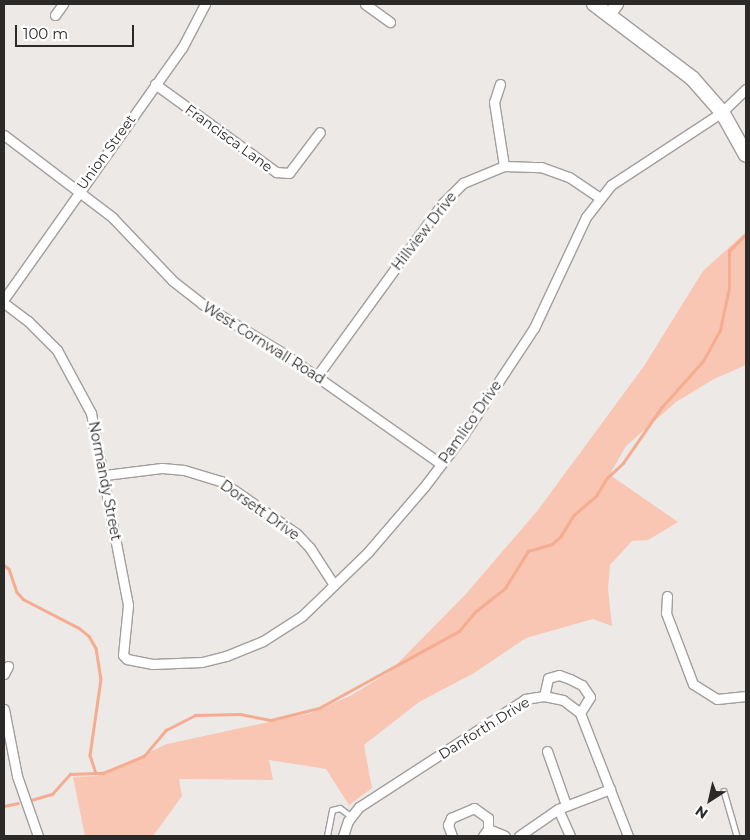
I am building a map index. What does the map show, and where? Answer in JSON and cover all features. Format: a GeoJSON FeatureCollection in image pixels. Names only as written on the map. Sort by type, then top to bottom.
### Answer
{"type":"FeatureCollection","features":[{"type":"Feature","properties":{"kind":"main road"},"geometry":{"type":"LineString","coordinates":[[594,4],[613,9],[692,78],[722,112],[746,155]]}},
{"type":"Feature","properties":{"kind":"street"},"geometry":{"type":"LineString","coordinates":[[56,15],[63,4]]}},
{"type":"Feature","properties":{"kind":"street","name":"Union Street"},"geometry":{"type":"LineString","coordinates":[[4,299],[79,190],[182,48],[205,4]]}},
{"type":"Feature","properties":{"kind":"street"},"geometry":{"type":"LineString","coordinates":[[365,4],[390,22]]}},
{"type":"Feature","properties":{"kind":"street","name":"Francisca Lane"},"geometry":{"type":"LineString","coordinates":[[155,84],[276,172],[289,173],[320,132]]}},
{"type":"Feature","properties":{"kind":"street"},"geometry":{"type":"LineString","coordinates":[[500,84],[494,102],[504,166]]}},
{"type":"Feature","properties":{"kind":"street","name":"Pamlico Drive"},"geometry":{"type":"LineString","coordinates":[[127,660],[178,664],[202,662],[247,648],[284,630],[334,585],[368,552],[441,464],[534,328],[586,217],[600,198],[626,173],[722,112],[746,89]]}},
{"type":"Feature","properties":{"kind":"street","name":"West Cornwall Road"},"geometry":{"type":"LineString","coordinates":[[4,135],[79,190],[112,217],[174,281],[202,304],[318,376],[441,464]]}},
{"type":"Feature","properties":{"kind":"street","name":"Hillview Drive"},"geometry":{"type":"LineString","coordinates":[[318,376],[447,198],[476,176],[504,166],[551,170],[600,198]]}},
{"type":"Feature","properties":{"kind":"street","name":"Normandy Street"},"geometry":{"type":"LineString","coordinates":[[4,303],[42,334],[71,371],[92,413],[128,606],[122,647],[127,660]]}},
{"type":"Feature","properties":{"kind":"street","name":"Dorsett Drive"},"geometry":{"type":"LineString","coordinates":[[105,475],[167,468],[222,481],[297,534],[310,548],[334,585]]}},
{"type":"Feature","properties":{"kind":"street"},"geometry":{"type":"LineString","coordinates":[[667,596],[666,613],[693,684],[716,699],[746,696]]}},
{"type":"Feature","properties":{"kind":"street"},"geometry":{"type":"LineString","coordinates":[[544,696],[548,678],[559,675],[582,685],[590,697],[580,713],[628,836]]}},
{"type":"Feature","properties":{"kind":"street","name":"Danforth Drive"},"geometry":{"type":"LineString","coordinates":[[343,836],[351,816],[359,807],[525,699],[544,696],[563,700],[580,713]]}},
{"type":"Feature","properties":{"kind":"street"},"geometry":{"type":"LineString","coordinates":[[4,709],[17,776],[38,836]]}},
{"type":"Feature","properties":{"kind":"street"},"geometry":{"type":"LineString","coordinates":[[547,751],[570,836]]}},
{"type":"Feature","properties":{"kind":"street"},"geometry":{"type":"LineString","coordinates":[[519,836],[562,807],[610,789]]}},
{"type":"Feature","properties":{"kind":"street"},"geometry":{"type":"LineString","coordinates":[[452,836],[448,825],[451,818],[466,809],[474,808],[485,814],[488,818],[485,832],[505,836]]}},
{"type":"Feature","properties":{"kind":"lane"},"geometry":{"type":"LineString","coordinates":[[724,791],[737,836]]}},
{"type":"Feature","properties":{"kind":"lane"},"geometry":{"type":"LineString","coordinates":[[327,836],[332,810],[340,808],[351,816]]}},
{"type":"Feature","properties":{"kind":"shaded area"},"geometry":{"type":"Polygon","coordinates":[[[746,232],[746,365],[714,379],[676,402],[626,446],[611,472],[610,475],[678,522],[648,540],[632,541],[610,565],[608,589],[612,626],[593,619],[526,638],[474,673],[419,702],[364,745],[372,788],[349,805],[326,769],[269,760],[273,780],[179,779],[182,796],[153,836],[85,836],[73,777],[97,776],[167,744],[311,713],[352,695],[389,672],[465,595],[538,510],[644,366],[703,271],[746,232]]]}},
{"type":"Feature","properties":{"kind":"waterway"},"geometry":{"type":"LineString","coordinates":[[31,800],[52,794],[70,774],[103,773],[144,756],[166,730],[195,715],[240,714],[271,720],[319,708],[459,631],[476,611],[505,588],[528,551],[552,544],[560,537],[574,515],[596,496],[607,478],[623,463],[661,408],[703,361],[720,330],[729,288],[729,251],[746,234]]}},
{"type":"Feature","properties":{"kind":"waterway"},"geometry":{"type":"LineString","coordinates":[[4,565],[9,569],[17,592],[23,599],[79,628],[89,636],[96,648],[101,679],[90,755],[96,773]]}},
{"type":"Feature","properties":{"kind":"waterway"},"geometry":{"type":"LineString","coordinates":[[4,806],[18,803]]}}]}
